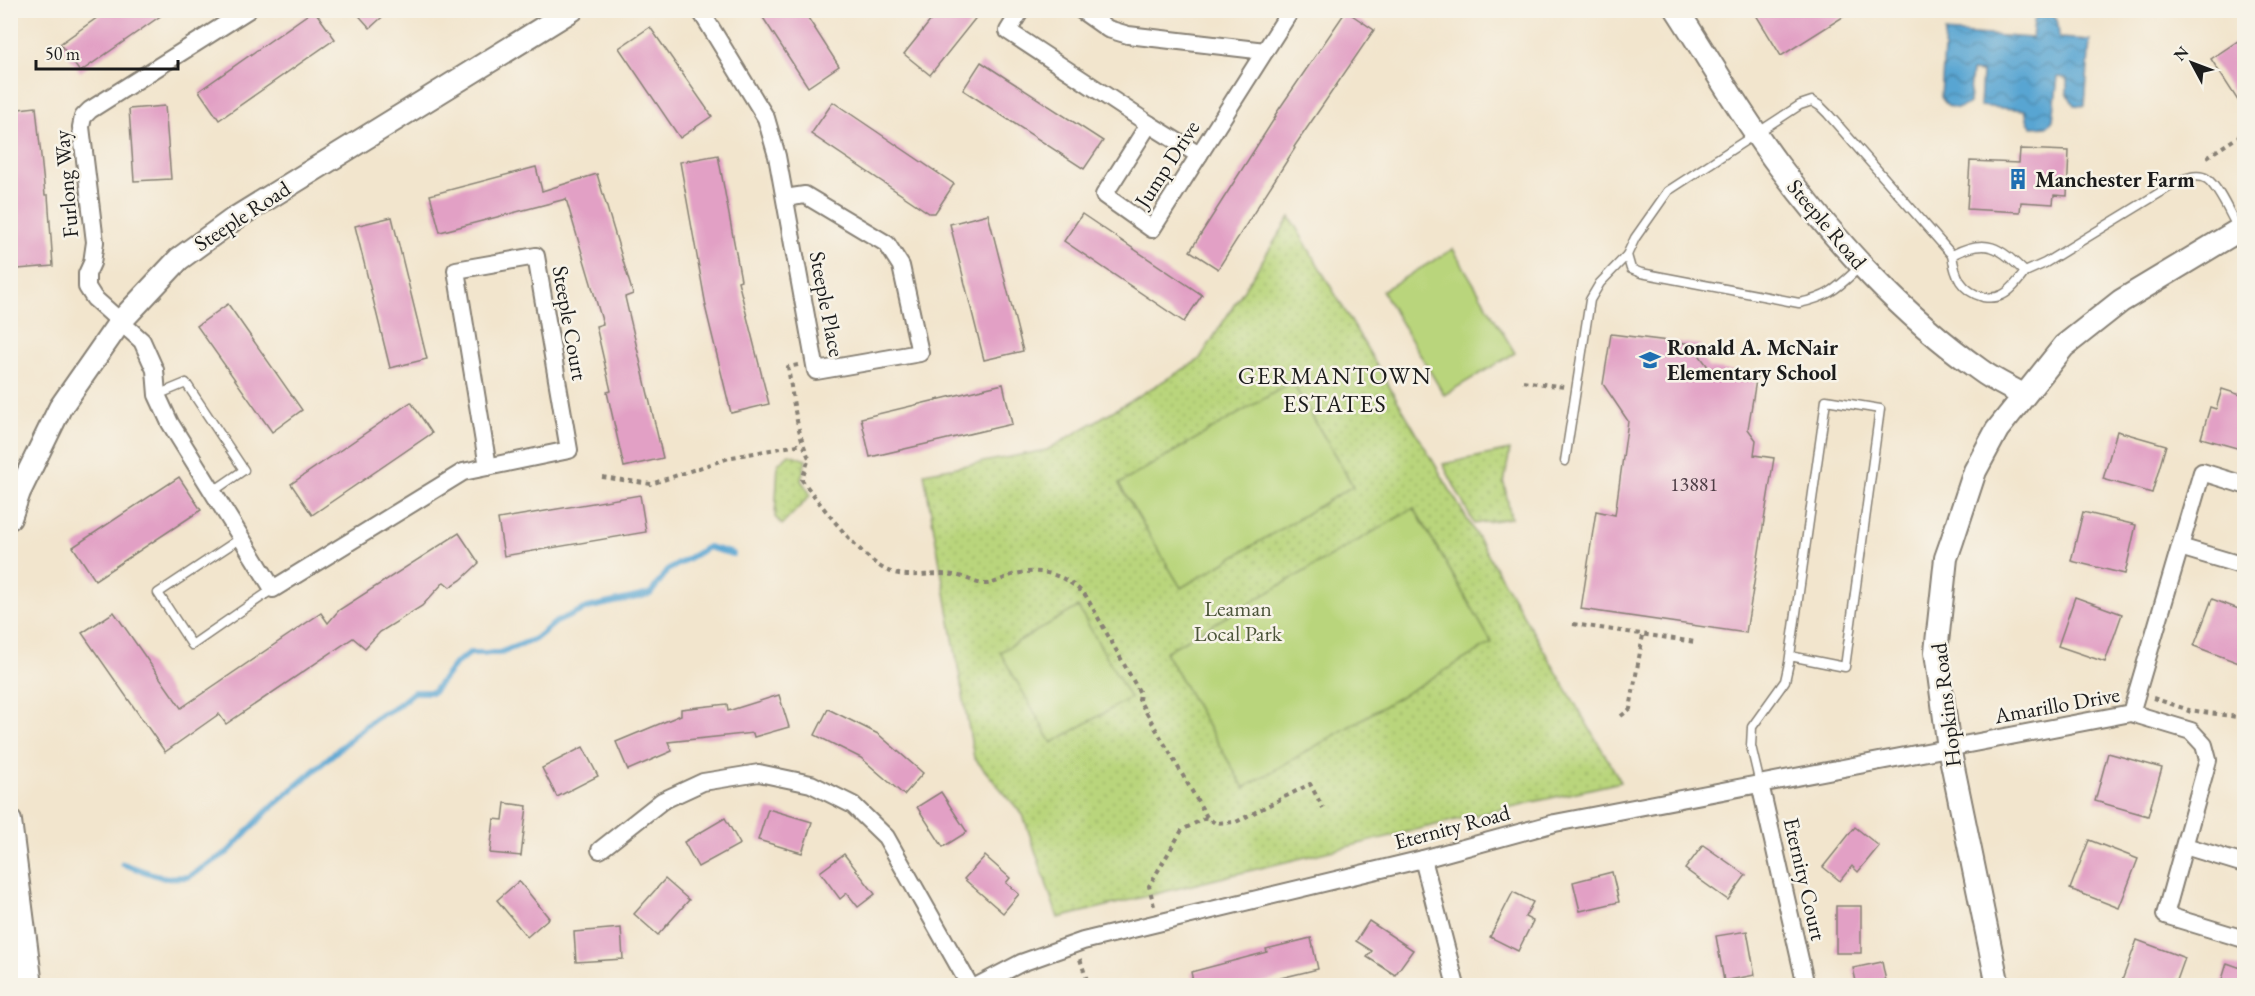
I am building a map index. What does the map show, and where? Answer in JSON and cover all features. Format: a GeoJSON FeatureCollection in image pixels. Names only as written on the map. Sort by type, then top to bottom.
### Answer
{"type":"FeatureCollection","features":[{"type":"Feature","properties":{"kind":"street","name":"Furlong Way"},"geometry":{"type":"LineString","coordinates":[[120,322],[94,298],[87,287],[87,274],[92,263],[95,242],[81,127],[83,117],[90,110],[248,10]]}},
{"type":"Feature","properties":{"kind":"street","name":"Steeple Road"},"geometry":{"type":"LineString","coordinates":[[10,518],[19,492],[60,408],[120,322],[178,259],[234,219],[572,10]]}},
{"type":"Feature","properties":{"kind":"street","name":"Steeple Place"},"geometry":{"type":"LineString","coordinates":[[699,10],[766,118],[777,156],[816,371],[920,353],[901,266],[887,244],[805,195],[785,198]]}},
{"type":"Feature","properties":{"kind":"street","name":"Jump Drive"},"geometry":{"type":"LineString","coordinates":[[1021,10],[1008,31],[1149,124],[1104,195],[1152,229],[1291,10]]}},
{"type":"Feature","properties":{"kind":"street"},"geometry":{"type":"LineString","coordinates":[[1080,10],[1108,29],[1128,35],[1265,51]]}},
{"type":"Feature","properties":{"kind":"street","name":"Steeple Road"},"geometry":{"type":"LineString","coordinates":[[1677,10],[1778,165],[1861,266],[1879,286],[1928,330],[1981,371],[2023,395]]}},
{"type":"Feature","properties":{"kind":"street"},"geometry":{"type":"LineString","coordinates":[[1149,124],[1199,155]]}},
{"type":"Feature","properties":{"kind":"street","name":"Hopkins Road"},"geometry":{"type":"LineString","coordinates":[[1998,986],[1949,748],[1936,652],[1946,558],[1975,471],[1996,430],[2064,346],[2121,301],[2242,229]]}},
{"type":"Feature","properties":{"kind":"street","name":"Steeple Court"},"geometry":{"type":"LineString","coordinates":[[273,589],[463,472],[488,467],[569,450],[536,256],[456,270],[488,467]]}},
{"type":"Feature","properties":{"kind":"street"},"geometry":{"type":"LineString","coordinates":[[120,322],[142,341],[154,370],[157,395],[170,423],[273,589]]}},
{"type":"Feature","properties":{"kind":"street"},"geometry":{"type":"LineString","coordinates":[[2131,713],[2202,472],[2244,485]]}},
{"type":"Feature","properties":{"kind":"street"},"geometry":{"type":"LineString","coordinates":[[2180,547],[2244,566]]}},
{"type":"Feature","properties":{"kind":"street","name":"Amarillo Drive"},"geometry":{"type":"LineString","coordinates":[[1949,748],[2131,713],[2191,731],[2204,745],[2208,760],[2165,915],[2244,939]]}},
{"type":"Feature","properties":{"kind":"street","name":"Eternity Road"},"geometry":{"type":"LineString","coordinates":[[977,986],[1021,963],[1074,944],[1423,859],[1555,823],[1949,748]]}},
{"type":"Feature","properties":{"kind":"street"},"geometry":{"type":"LineString","coordinates":[[600,850],[662,801],[703,782],[759,773],[811,784],[853,805],[886,837],[970,986]]}},
{"type":"Feature","properties":{"kind":"street","name":"Eternity Court"},"geometry":{"type":"LineString","coordinates":[[1760,784],[1806,986]]}},
{"type":"Feature","properties":{"kind":"street"},"geometry":{"type":"LineString","coordinates":[[10,821],[31,986]]}},
{"type":"Feature","properties":{"kind":"street"},"geometry":{"type":"LineString","coordinates":[[2185,846],[2244,864]]}},
{"type":"Feature","properties":{"kind":"street"},"geometry":{"type":"LineString","coordinates":[[1423,859],[1456,986]]}},
{"type":"Feature","properties":{"kind":"lane"},"geometry":{"type":"LineString","coordinates":[[1565,461],[1590,300],[1600,283],[1628,255],[1635,238],[1668,191],[1800,105],[1812,101],[1820,106],[1952,255],[1954,270],[1960,284],[1973,294],[1990,298],[2003,295],[2025,272],[2045,263],[2179,181],[2195,176],[2207,179],[2242,229]]}},
{"type":"Feature","properties":{"kind":"lane"},"geometry":{"type":"LineString","coordinates":[[1952,255],[1976,246],[1996,247],[2025,272]]}},
{"type":"Feature","properties":{"kind":"lane"},"geometry":{"type":"LineString","coordinates":[[1628,255],[1631,269],[1641,273],[1799,303],[1818,300],[1832,292],[1861,266]]}},
{"type":"Feature","properties":{"kind":"lane"},"geometry":{"type":"LineString","coordinates":[[157,395],[186,383],[244,470],[212,492]]}},
{"type":"Feature","properties":{"kind":"lane"},"geometry":{"type":"LineString","coordinates":[[1760,784],[1751,746],[1752,727],[1785,681],[1826,400],[1880,409],[1845,666],[1790,657]]}},
{"type":"Feature","properties":{"kind":"lane"},"geometry":{"type":"LineString","coordinates":[[241,538],[158,593],[192,645],[273,589]]}},
{"type":"Feature","properties":{"kind":"path"},"geometry":{"type":"LineString","coordinates":[[2207,157],[2244,133]]}},
{"type":"Feature","properties":{"kind":"path"},"geometry":{"type":"LineString","coordinates":[[814,362],[788,367],[803,444],[809,458],[802,480],[870,561],[903,576],[958,576],[972,582],[986,584],[1015,574],[1039,572],[1061,576],[1076,585],[1086,596],[1140,693],[1139,700],[1207,817],[1215,823],[1236,822],[1310,784],[1323,808]]}},
{"type":"Feature","properties":{"kind":"path"},"geometry":{"type":"LineString","coordinates":[[1523,381],[1576,388]]}},
{"type":"Feature","properties":{"kind":"path"},"geometry":{"type":"LineString","coordinates":[[602,477],[651,484],[732,457],[803,444]]}},
{"type":"Feature","properties":{"kind":"path"},"geometry":{"type":"LineString","coordinates":[[1573,624],[1695,642]]}},
{"type":"Feature","properties":{"kind":"path"},"geometry":{"type":"LineString","coordinates":[[1621,716],[1630,709],[1643,635]]}},
{"type":"Feature","properties":{"kind":"path"},"geometry":{"type":"LineString","coordinates":[[2137,693],[2189,710],[2244,718]]}},
{"type":"Feature","properties":{"kind":"path"},"geometry":{"type":"LineString","coordinates":[[2183,728],[2189,710]]}},
{"type":"Feature","properties":{"kind":"path"},"geometry":{"type":"LineString","coordinates":[[1158,922],[1149,886],[1182,830],[1207,817]]}},
{"type":"Feature","properties":{"kind":"path"},"geometry":{"type":"LineString","coordinates":[[1074,944],[1089,986]]}},
{"type":"Feature","properties":{"kind":"green space","name":"Leaman Local Park"},"geometry":{"type":"Polygon","coordinates":[[[1290,217],[1621,782],[1480,814],[1058,918],[1023,815],[974,758],[924,473],[1047,450],[1199,360],[1290,217]]]}},
{"type":"Feature","properties":{"kind":"green space"},"geometry":{"type":"Polygon","coordinates":[[[1453,249],[1515,353],[1444,395],[1382,291],[1453,249]]]}},
{"type":"Feature","properties":{"kind":"green space"},"geometry":{"type":"Polygon","coordinates":[[[1292,382],[1353,486],[1181,588],[1119,484],[1292,382]]]}},
{"type":"Feature","properties":{"kind":"green space"},"geometry":{"type":"Polygon","coordinates":[[[1510,450],[1504,483],[1511,518],[1474,524],[1443,464],[1510,450]]]}},
{"type":"Feature","properties":{"kind":"green space"},"geometry":{"type":"Polygon","coordinates":[[[789,454],[806,460],[801,480],[811,495],[782,525],[775,517],[778,464],[789,454]]]}},
{"type":"Feature","properties":{"kind":"green space"},"geometry":{"type":"Polygon","coordinates":[[[1414,508],[1492,643],[1244,788],[1165,652],[1414,508]]]}},
{"type":"Feature","properties":{"kind":"green space"},"geometry":{"type":"Polygon","coordinates":[[[1078,607],[1130,698],[1052,743],[1000,652],[1078,607]]]}},
{"type":"Feature","properties":{"kind":"water"},"geometry":{"type":"Polygon","coordinates":[[[2048,12],[2056,19],[2059,38],[2090,40],[2085,106],[2074,105],[2067,93],[2067,78],[2058,77],[2053,120],[2048,126],[2032,127],[2025,110],[1980,106],[1982,72],[1972,71],[1969,103],[1961,108],[1954,108],[1944,101],[1941,97],[1945,32],[2032,38],[2034,21],[2040,13],[2048,12]]]}},
{"type":"Feature","properties":{"kind":"building"},"geometry":{"type":"Polygon","coordinates":[[[108,10],[169,10],[80,72],[60,44],[108,10]]]}},
{"type":"Feature","properties":{"kind":"building"},"geometry":{"type":"Polygon","coordinates":[[[314,10],[335,39],[219,120],[199,91],[314,10]]]}},
{"type":"Feature","properties":{"kind":"building"},"geometry":{"type":"Polygon","coordinates":[[[354,10],[390,10],[370,28],[354,10]]]}},
{"type":"Feature","properties":{"kind":"building"},"geometry":{"type":"Polygon","coordinates":[[[758,10],[803,10],[839,66],[808,87],[758,10]]]}},
{"type":"Feature","properties":{"kind":"building"},"geometry":{"type":"Polygon","coordinates":[[[939,10],[982,10],[930,75],[904,54],[939,10]]]}},
{"type":"Feature","properties":{"kind":"building"},"geometry":{"type":"Polygon","coordinates":[[[1753,10],[1854,10],[1781,56],[1753,10]]]}},
{"type":"Feature","properties":{"kind":"building"},"geometry":{"type":"Polygon","coordinates":[[[1346,11],[1374,30],[1294,147],[1218,269],[1190,251],[1275,115],[1346,11]]]}},
{"type":"Feature","properties":{"kind":"building"},"geometry":{"type":"Polygon","coordinates":[[[650,27],[712,116],[680,138],[619,48],[650,27]]]}},
{"type":"Feature","properties":{"kind":"building"},"geometry":{"type":"Polygon","coordinates":[[[2244,37],[2244,110],[2211,59],[2244,37]]]}},
{"type":"Feature","properties":{"kind":"building"},"geometry":{"type":"Polygon","coordinates":[[[981,62],[1103,141],[1084,169],[963,90],[981,62]]]}},
{"type":"Feature","properties":{"kind":"building"},"geometry":{"type":"Polygon","coordinates":[[[833,102],[954,184],[935,213],[929,213],[811,134],[833,102]]]}},
{"type":"Feature","properties":{"kind":"building"},"geometry":{"type":"Polygon","coordinates":[[[165,106],[171,179],[134,181],[129,109],[165,106]]]}},
{"type":"Feature","properties":{"kind":"building"},"geometry":{"type":"Polygon","coordinates":[[[36,107],[45,195],[48,195],[53,266],[18,269],[10,182],[10,110],[36,107]]]}},
{"type":"Feature","properties":{"kind":"building","name":"Manchester Farm"},"geometry":{"type":"Polygon","coordinates":[[[2020,149],[2069,151],[2067,196],[2054,195],[2053,204],[2021,202],[2020,212],[1967,209],[1970,161],[2019,163],[2020,149]]]}},
{"type":"Feature","properties":{"kind":"building"},"geometry":{"type":"Polygon","coordinates":[[[718,155],[741,280],[738,281],[769,404],[731,413],[705,306],[680,162],[718,155]]]}},
{"type":"Feature","properties":{"kind":"building"},"geometry":{"type":"Polygon","coordinates":[[[536,167],[542,191],[597,174],[633,294],[625,297],[663,458],[624,467],[607,392],[611,391],[596,326],[603,324],[566,199],[440,232],[430,195],[536,167]]]}},
{"type":"Feature","properties":{"kind":"building"},"geometry":{"type":"Polygon","coordinates":[[[988,214],[1023,351],[984,360],[950,224],[988,214]]]}},
{"type":"Feature","properties":{"kind":"building"},"geometry":{"type":"Polygon","coordinates":[[[1082,214],[1202,295],[1184,322],[1064,241],[1082,214]]]}},
{"type":"Feature","properties":{"kind":"building"},"geometry":{"type":"Polygon","coordinates":[[[392,217],[427,359],[390,368],[355,226],[392,217]]]}},
{"type":"Feature","properties":{"kind":"building"},"geometry":{"type":"Polygon","coordinates":[[[228,304],[302,410],[272,432],[197,326],[228,304]]]}},
{"type":"Feature","properties":{"kind":"building","name":"Ronald A. McNair Elementary School"},"geometry":{"type":"Polygon","coordinates":[[[1611,334],[1701,345],[1700,356],[1709,368],[1757,374],[1748,429],[1756,440],[1754,455],[1774,458],[1746,633],[1581,609],[1596,511],[1615,515],[1628,421],[1603,384],[1611,334]]]}},
{"type":"Feature","properties":{"kind":"building"},"geometry":{"type":"Polygon","coordinates":[[[1003,384],[1012,424],[870,457],[861,418],[1003,384]]]}},
{"type":"Feature","properties":{"kind":"building"},"geometry":{"type":"Polygon","coordinates":[[[2222,389],[2244,396],[2244,450],[2201,438],[2210,407],[2216,409],[2222,389]]]}},
{"type":"Feature","properties":{"kind":"building"},"geometry":{"type":"Polygon","coordinates":[[[411,402],[432,433],[312,515],[291,484],[411,402]]]}},
{"type":"Feature","properties":{"kind":"building"},"geometry":{"type":"Polygon","coordinates":[[[2117,431],[2166,445],[2152,493],[2103,479],[2117,431]]]}},
{"type":"Feature","properties":{"kind":"building"},"geometry":{"type":"Polygon","coordinates":[[[179,477],[201,510],[95,580],[73,547],[179,477]]]}},
{"type":"Feature","properties":{"kind":"building"},"geometry":{"type":"Polygon","coordinates":[[[640,495],[646,532],[504,556],[498,519],[640,495]]]}},
{"type":"Feature","properties":{"kind":"building"},"geometry":{"type":"Polygon","coordinates":[[[2083,512],[2136,525],[2125,574],[2071,561],[2083,512]]]}},
{"type":"Feature","properties":{"kind":"building"},"geometry":{"type":"Polygon","coordinates":[[[459,533],[479,563],[461,580],[450,587],[444,582],[422,606],[380,632],[365,648],[353,638],[226,724],[219,714],[165,752],[82,633],[114,612],[181,708],[321,613],[328,623],[339,610],[459,533]]]}},
{"type":"Feature","properties":{"kind":"building"},"geometry":{"type":"Polygon","coordinates":[[[2075,597],[2122,614],[2105,662],[2058,646],[2075,597]]]}},
{"type":"Feature","properties":{"kind":"building"},"geometry":{"type":"Polygon","coordinates":[[[2212,599],[2244,611],[2244,665],[2194,646],[2212,599]]]}},
{"type":"Feature","properties":{"kind":"building"},"geometry":{"type":"Polygon","coordinates":[[[779,695],[789,727],[754,737],[753,733],[668,742],[672,751],[628,770],[616,742],[681,715],[681,709],[727,704],[728,711],[779,695]]]}},
{"type":"Feature","properties":{"kind":"building"},"geometry":{"type":"Polygon","coordinates":[[[828,709],[878,734],[923,773],[904,795],[861,758],[815,735],[828,709]]]}},
{"type":"Feature","properties":{"kind":"building"},"geometry":{"type":"Polygon","coordinates":[[[583,747],[598,776],[557,797],[542,768],[583,747]]]}},
{"type":"Feature","properties":{"kind":"building"},"geometry":{"type":"Polygon","coordinates":[[[2108,753],[2162,768],[2148,816],[2095,801],[2108,753]]]}},
{"type":"Feature","properties":{"kind":"building"},"geometry":{"type":"Polygon","coordinates":[[[941,792],[967,832],[943,847],[917,807],[941,792]]]}},
{"type":"Feature","properties":{"kind":"building"},"geometry":{"type":"Polygon","coordinates":[[[505,803],[527,806],[521,856],[490,853],[494,819],[503,820],[505,803]]]}},
{"type":"Feature","properties":{"kind":"building"},"geometry":{"type":"Polygon","coordinates":[[[768,809],[812,822],[802,853],[758,840],[768,809]]]}},
{"type":"Feature","properties":{"kind":"building"},"geometry":{"type":"Polygon","coordinates":[[[725,818],[740,844],[698,867],[684,842],[725,818]]]}},
{"type":"Feature","properties":{"kind":"building"},"geometry":{"type":"Polygon","coordinates":[[[1855,827],[1879,846],[1858,872],[1852,866],[1840,881],[1823,867],[1855,827]]]}},
{"type":"Feature","properties":{"kind":"building"},"geometry":{"type":"Polygon","coordinates":[[[2089,840],[2138,859],[2119,908],[2070,889],[2089,840]]]}},
{"type":"Feature","properties":{"kind":"building"},"geometry":{"type":"Polygon","coordinates":[[[1703,845],[1746,875],[1728,900],[1685,869],[1703,845]]]}},
{"type":"Feature","properties":{"kind":"building"},"geometry":{"type":"Polygon","coordinates":[[[844,854],[875,894],[858,907],[847,893],[840,899],[820,872],[844,854]]]}},
{"type":"Feature","properties":{"kind":"building"},"geometry":{"type":"Polygon","coordinates":[[[985,856],[1010,878],[1006,883],[1019,894],[1003,913],[964,879],[985,856]]]}},
{"type":"Feature","properties":{"kind":"building"},"geometry":{"type":"Polygon","coordinates":[[[1612,872],[1619,902],[1580,911],[1573,882],[1612,872]]]}},
{"type":"Feature","properties":{"kind":"building"},"geometry":{"type":"Polygon","coordinates":[[[665,879],[689,900],[658,935],[634,914],[665,879]]]}},
{"type":"Feature","properties":{"kind":"building"},"geometry":{"type":"Polygon","coordinates":[[[519,881],[549,918],[527,937],[497,900],[519,881]]]}},
{"type":"Feature","properties":{"kind":"building"},"geometry":{"type":"Polygon","coordinates":[[[1513,892],[1533,902],[1525,917],[1533,921],[1518,951],[1490,937],[1513,892]]]}},
{"type":"Feature","properties":{"kind":"building"},"geometry":{"type":"Polygon","coordinates":[[[1836,906],[1861,906],[1861,953],[1836,953],[1836,906]]]}},
{"type":"Feature","properties":{"kind":"building"},"geometry":{"type":"Polygon","coordinates":[[[1369,921],[1413,950],[1395,975],[1367,957],[1372,951],[1356,941],[1369,921]]]}},
{"type":"Feature","properties":{"kind":"building"},"geometry":{"type":"Polygon","coordinates":[[[621,928],[623,959],[576,962],[574,932],[621,928]]]}},
{"type":"Feature","properties":{"kind":"building"},"geometry":{"type":"Polygon","coordinates":[[[1747,931],[1755,975],[1724,981],[1716,936],[1747,931]]]}},
{"type":"Feature","properties":{"kind":"building"},"geometry":{"type":"Polygon","coordinates":[[[1311,938],[1318,969],[1248,986],[1194,986],[1191,972],[1311,938]]]}},
{"type":"Feature","properties":{"kind":"building"},"geometry":{"type":"Polygon","coordinates":[[[2137,940],[2185,958],[2175,986],[2120,986],[2137,940]]]}},
{"type":"Feature","properties":{"kind":"building"},"geometry":{"type":"Polygon","coordinates":[[[1882,962],[1887,986],[1857,986],[1853,968],[1882,962]]]}},
{"type":"Feature","properties":{"kind":"building"},"geometry":{"type":"Polygon","coordinates":[[[2227,963],[2244,969],[2244,986],[2220,986],[2227,963]]]}},
{"type":"Feature","properties":{"kind":"waterway"},"geometry":{"type":"LineString","coordinates":[[123,864],[164,878],[188,877],[228,852],[269,809],[375,718],[397,706],[414,692],[433,692],[455,664],[470,653],[499,653],[535,639],[556,622],[587,608],[650,594],[668,570],[708,547],[733,554]]}},
{"type":"Feature","properties":{"kind":"place","name":"Manchester Farm"},"geometry":{"type":"Point","coordinates":[2018,179]}},
{"type":"Feature","properties":{"kind":"place","name":"Ronald A. McNair Elementary School"},"geometry":{"type":"Point","coordinates":[1650,360]}},
{"type":"Feature","properties":{"kind":"district","name":"GERMANTOWN ESTATES"},"geometry":{"type":"Point","coordinates":[1335,389]}}]}
